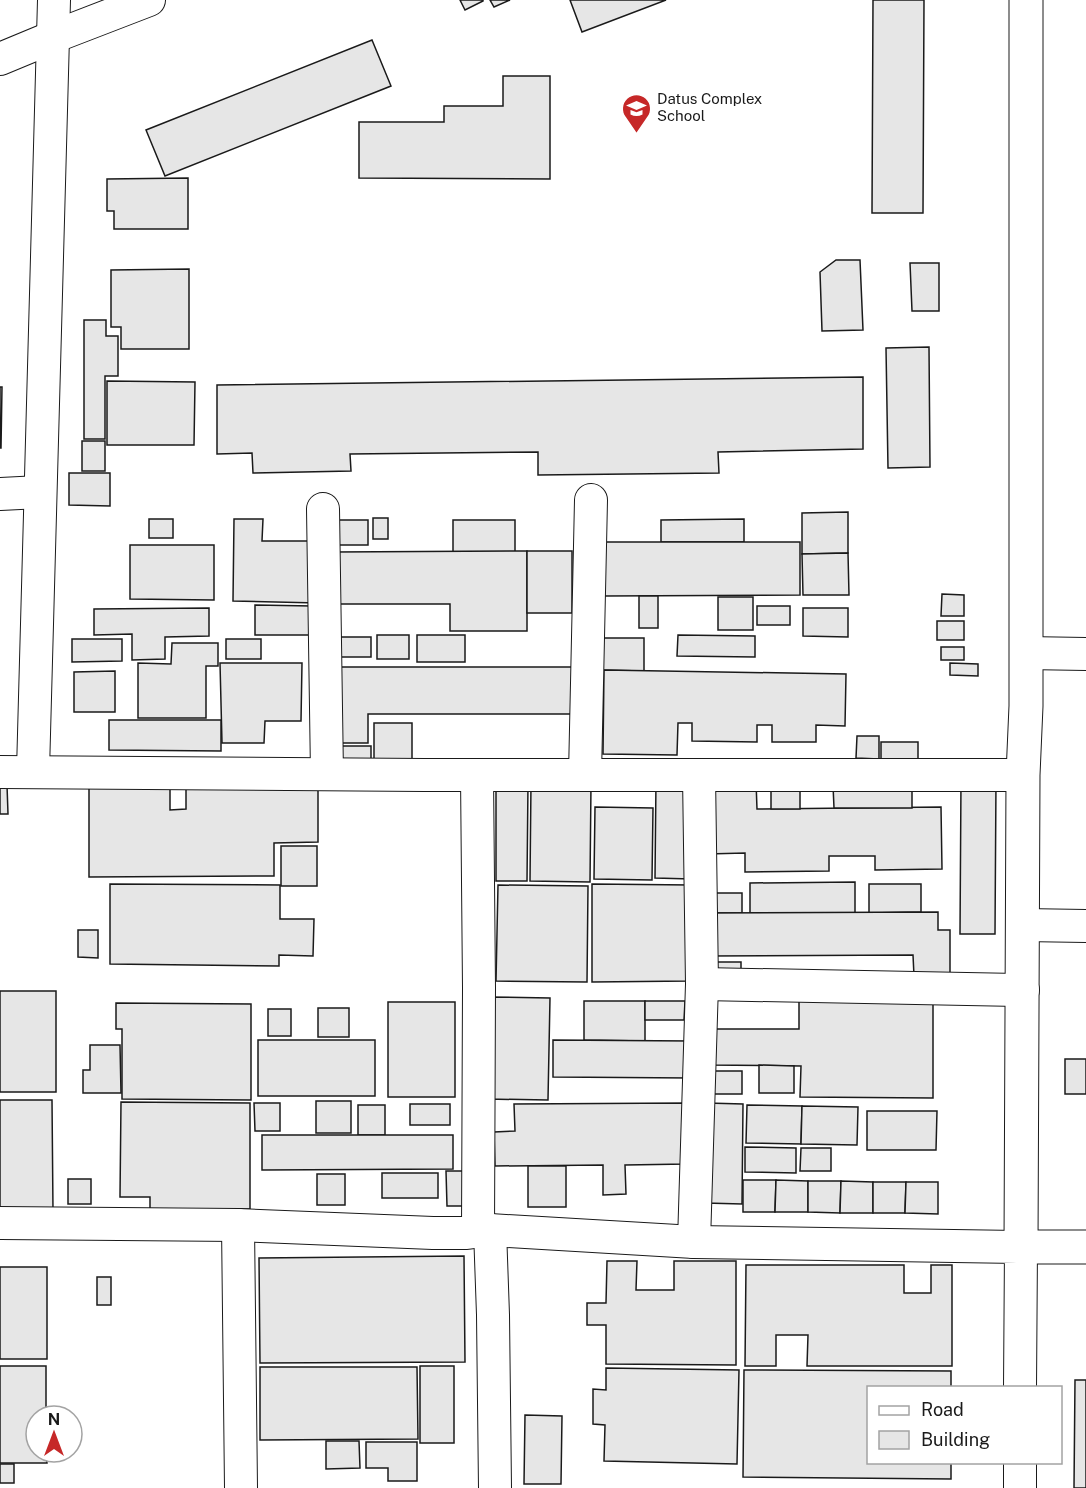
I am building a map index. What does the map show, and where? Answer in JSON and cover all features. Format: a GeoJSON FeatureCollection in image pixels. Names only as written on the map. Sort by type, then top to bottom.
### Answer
{"type":"FeatureCollection","features":[{"type":"Feature","properties":{"kind":"street"},"geometry":{"type":"LineString","coordinates":[[33,771],[54,0]]}},
{"type":"Feature","properties":{"kind":"street"},"geometry":{"type":"LineString","coordinates":[[0,59],[149,0]]}},
{"type":"Feature","properties":{"kind":"street"},"geometry":{"type":"LineString","coordinates":[[1020,1386],[1023,775],[1026,706],[1026,0]]}},
{"type":"Feature","properties":{"kind":"street"},"geometry":{"type":"LineString","coordinates":[[0,494],[40,492]]}},
{"type":"Feature","properties":{"kind":"street"},"geometry":{"type":"LineString","coordinates":[[585,775],[591,500]]}},
{"type":"Feature","properties":{"kind":"street"},"geometry":{"type":"LineString","coordinates":[[323,509],[327,774]]}},
{"type":"Feature","properties":{"kind":"street"},"geometry":{"type":"LineString","coordinates":[[1026,653],[1086,654]]}},
{"type":"Feature","properties":{"kind":"street"},"geometry":{"type":"LineString","coordinates":[[0,772],[1023,775]]}},
{"type":"Feature","properties":{"kind":"street"},"geometry":{"type":"LineString","coordinates":[[477,775],[484,1231],[493,1315],[495,1488]]}},
{"type":"Feature","properties":{"kind":"street"},"geometry":{"type":"LineString","coordinates":[[694,1242],[702,984],[699,775]]}},
{"type":"Feature","properties":{"kind":"street"},"geometry":{"type":"LineString","coordinates":[[1023,925],[1086,926]]}},
{"type":"Feature","properties":{"kind":"street"},"geometry":{"type":"LineString","coordinates":[[702,984],[1023,990]]}},
{"type":"Feature","properties":{"kind":"street"},"geometry":{"type":"LineString","coordinates":[[0,1223],[238,1225],[433,1233],[484,1231],[694,1242],[1021,1248],[1086,1247]]}},
{"type":"Feature","properties":{"kind":"street"},"geometry":{"type":"LineString","coordinates":[[238,1225],[241,1488]]}},
{"type":"Feature","properties":{"kind":"street"},"geometry":{"type":"LineString","coordinates":[[1020,1464],[1020,1488]]}},
{"type":"Feature","properties":{"kind":"building"},"geometry":{"type":"Polygon","coordinates":[[[460,0],[483,0],[483,1],[465,10],[460,0]]]}},
{"type":"Feature","properties":{"kind":"building"},"geometry":{"type":"Polygon","coordinates":[[[490,0],[510,0],[494,7],[490,0]]]}},
{"type":"Feature","properties":{"kind":"building"},"geometry":{"type":"Polygon","coordinates":[[[570,0],[666,0],[582,32],[570,0]]]}},
{"type":"Feature","properties":{"kind":"building"},"geometry":{"type":"Polygon","coordinates":[[[873,0],[924,0],[923,213],[872,213],[873,0]]]}},
{"type":"Feature","properties":{"kind":"building"},"geometry":{"type":"Polygon","coordinates":[[[372,40],[391,86],[165,176],[146,130],[372,40]]]}},
{"type":"Feature","properties":{"kind":"building"},"geometry":{"type":"Polygon","coordinates":[[[503,76],[550,76],[550,179],[359,178],[359,122],[444,122],[444,106],[503,106],[503,76]]]}},
{"type":"Feature","properties":{"kind":"building"},"geometry":{"type":"Polygon","coordinates":[[[188,178],[188,229],[114,229],[114,211],[107,211],[107,179],[188,178]]]}},
{"type":"Feature","properties":{"kind":"building"},"geometry":{"type":"Polygon","coordinates":[[[836,260],[860,260],[863,330],[822,331],[820,272],[836,260]]]}},
{"type":"Feature","properties":{"kind":"building"},"geometry":{"type":"Polygon","coordinates":[[[910,263],[939,263],[939,311],[912,311],[910,263]]]}},
{"type":"Feature","properties":{"kind":"building"},"geometry":{"type":"Polygon","coordinates":[[[189,269],[189,349],[121,349],[121,327],[111,327],[111,270],[189,269]]]}},
{"type":"Feature","properties":{"kind":"building"},"geometry":{"type":"Polygon","coordinates":[[[84,320],[106,320],[106,336],[118,336],[118,376],[105,376],[105,439],[84,439],[84,320]]]}},
{"type":"Feature","properties":{"kind":"building"},"geometry":{"type":"Polygon","coordinates":[[[929,347],[930,467],[888,468],[886,348],[929,347]]]}},
{"type":"Feature","properties":{"kind":"building"},"geometry":{"type":"Polygon","coordinates":[[[863,377],[863,449],[718,452],[719,473],[538,475],[538,452],[350,454],[351,471],[253,473],[252,453],[217,454],[217,385],[863,377]]]}},
{"type":"Feature","properties":{"kind":"building"},"geometry":{"type":"Polygon","coordinates":[[[107,381],[195,382],[194,445],[107,445],[107,381]]]}},
{"type":"Feature","properties":{"kind":"building"},"geometry":{"type":"Polygon","coordinates":[[[0,387],[2,387],[1,448],[0,448],[0,387]]]}},
{"type":"Feature","properties":{"kind":"building"},"geometry":{"type":"Polygon","coordinates":[[[82,441],[105,441],[105,471],[82,471],[82,441]]]}},
{"type":"Feature","properties":{"kind":"building"},"geometry":{"type":"Polygon","coordinates":[[[69,473],[110,473],[110,506],[69,505],[69,473]]]}},
{"type":"Feature","properties":{"kind":"building"},"geometry":{"type":"Polygon","coordinates":[[[848,512],[848,553],[802,554],[802,513],[848,512]]]}},
{"type":"Feature","properties":{"kind":"building"},"geometry":{"type":"Polygon","coordinates":[[[373,518],[388,518],[388,539],[373,539],[373,518]]]}},
{"type":"Feature","properties":{"kind":"building"},"geometry":{"type":"Polygon","coordinates":[[[149,519],[173,519],[173,538],[149,538],[149,519]]]}},
{"type":"Feature","properties":{"kind":"building"},"geometry":{"type":"Polygon","coordinates":[[[234,519],[263,519],[262,541],[320,541],[318,603],[233,601],[234,519]]]}},
{"type":"Feature","properties":{"kind":"building"},"geometry":{"type":"Polygon","coordinates":[[[744,519],[744,542],[661,542],[661,520],[744,519]]]}},
{"type":"Feature","properties":{"kind":"building"},"geometry":{"type":"Polygon","coordinates":[[[331,520],[368,520],[368,545],[331,545],[331,520]]]}},
{"type":"Feature","properties":{"kind":"building"},"geometry":{"type":"Polygon","coordinates":[[[453,520],[515,520],[515,552],[453,552],[453,520]]]}},
{"type":"Feature","properties":{"kind":"building"},"geometry":{"type":"Polygon","coordinates":[[[604,542],[800,542],[800,595],[604,596],[604,542]]]}},
{"type":"Feature","properties":{"kind":"building"},"geometry":{"type":"Polygon","coordinates":[[[130,545],[214,545],[214,600],[130,599],[130,545]]]}},
{"type":"Feature","properties":{"kind":"building"},"geometry":{"type":"Polygon","coordinates":[[[527,551],[527,631],[450,631],[450,604],[335,604],[334,552],[527,551]]]}},
{"type":"Feature","properties":{"kind":"building"},"geometry":{"type":"Polygon","coordinates":[[[527,551],[572,551],[572,613],[527,613],[527,551]]]}},
{"type":"Feature","properties":{"kind":"building"},"geometry":{"type":"Polygon","coordinates":[[[848,553],[849,595],[803,595],[802,554],[848,553]]]}},
{"type":"Feature","properties":{"kind":"building"},"geometry":{"type":"Polygon","coordinates":[[[942,594],[964,595],[964,616],[941,616],[942,594]]]}},
{"type":"Feature","properties":{"kind":"building"},"geometry":{"type":"Polygon","coordinates":[[[639,596],[658,596],[658,628],[639,628],[639,596]]]}},
{"type":"Feature","properties":{"kind":"building"},"geometry":{"type":"Polygon","coordinates":[[[718,597],[753,597],[753,630],[718,630],[718,597]]]}},
{"type":"Feature","properties":{"kind":"building"},"geometry":{"type":"Polygon","coordinates":[[[255,605],[312,606],[312,635],[255,635],[255,605]]]}},
{"type":"Feature","properties":{"kind":"building"},"geometry":{"type":"Polygon","coordinates":[[[757,606],[790,606],[790,625],[757,625],[757,606]]]}},
{"type":"Feature","properties":{"kind":"building"},"geometry":{"type":"Polygon","coordinates":[[[209,608],[209,636],[165,637],[165,659],[132,660],[132,634],[94,635],[94,609],[209,608]]]}},
{"type":"Feature","properties":{"kind":"building"},"geometry":{"type":"Polygon","coordinates":[[[803,608],[848,608],[848,637],[803,636],[803,608]]]}},
{"type":"Feature","properties":{"kind":"building"},"geometry":{"type":"Polygon","coordinates":[[[937,621],[964,621],[964,640],[937,640],[937,621]]]}},
{"type":"Feature","properties":{"kind":"building"},"geometry":{"type":"Polygon","coordinates":[[[377,635],[409,635],[409,659],[377,659],[377,635]]]}},
{"type":"Feature","properties":{"kind":"building"},"geometry":{"type":"Polygon","coordinates":[[[417,635],[465,635],[465,662],[417,662],[417,635]]]}},
{"type":"Feature","properties":{"kind":"building"},"geometry":{"type":"Polygon","coordinates":[[[678,635],[755,636],[755,657],[677,656],[678,635]]]}},
{"type":"Feature","properties":{"kind":"building"},"geometry":{"type":"Polygon","coordinates":[[[333,637],[371,637],[371,657],[333,657],[333,637]]]}},
{"type":"Feature","properties":{"kind":"building"},"geometry":{"type":"Polygon","coordinates":[[[598,638],[644,638],[644,671],[598,670],[598,638]]]}},
{"type":"Feature","properties":{"kind":"building"},"geometry":{"type":"Polygon","coordinates":[[[72,639],[122,639],[122,661],[72,662],[72,639]]]}},
{"type":"Feature","properties":{"kind":"building"},"geometry":{"type":"Polygon","coordinates":[[[226,639],[261,639],[261,659],[226,659],[226,639]]]}},
{"type":"Feature","properties":{"kind":"building"},"geometry":{"type":"Polygon","coordinates":[[[172,643],[218,643],[218,666],[206,666],[206,718],[138,718],[138,663],[171,664],[172,643]]]}},
{"type":"Feature","properties":{"kind":"building"},"geometry":{"type":"Polygon","coordinates":[[[941,647],[964,647],[964,660],[941,660],[941,647]]]}},
{"type":"Feature","properties":{"kind":"building"},"geometry":{"type":"Polygon","coordinates":[[[220,663],[302,663],[301,721],[265,721],[264,743],[222,743],[220,663]]]}},
{"type":"Feature","properties":{"kind":"building"},"geometry":{"type":"Polygon","coordinates":[[[950,663],[978,664],[978,676],[950,675],[950,663]]]}},
{"type":"Feature","properties":{"kind":"building"},"geometry":{"type":"Polygon","coordinates":[[[331,667],[583,667],[583,714],[368,714],[368,743],[332,743],[331,667]]]}},
{"type":"Feature","properties":{"kind":"building"},"geometry":{"type":"Polygon","coordinates":[[[604,670],[846,674],[845,726],[816,725],[816,742],[772,742],[772,725],[757,725],[757,742],[692,741],[692,723],[678,723],[677,755],[603,754],[604,670]]]}},
{"type":"Feature","properties":{"kind":"building"},"geometry":{"type":"Polygon","coordinates":[[[115,671],[115,712],[74,712],[74,672],[115,671]]]}},
{"type":"Feature","properties":{"kind":"building"},"geometry":{"type":"Polygon","coordinates":[[[109,720],[221,720],[221,751],[109,750],[109,720]]]}},
{"type":"Feature","properties":{"kind":"building"},"geometry":{"type":"Polygon","coordinates":[[[374,723],[412,723],[412,763],[374,763],[374,723]]]}},
{"type":"Feature","properties":{"kind":"building"},"geometry":{"type":"Polygon","coordinates":[[[857,736],[879,736],[879,759],[856,758],[857,736]]]}},
{"type":"Feature","properties":{"kind":"building"},"geometry":{"type":"Polygon","coordinates":[[[881,742],[918,742],[918,769],[881,768],[881,742]]]}},
{"type":"Feature","properties":{"kind":"building"},"geometry":{"type":"Polygon","coordinates":[[[329,746],[371,746],[371,766],[329,766],[329,746]]]}},
{"type":"Feature","properties":{"kind":"building"},"geometry":{"type":"Polygon","coordinates":[[[656,780],[692,781],[691,879],[655,878],[656,780]]]}},
{"type":"Feature","properties":{"kind":"building"},"geometry":{"type":"Polygon","coordinates":[[[961,780],[996,780],[995,934],[960,934],[961,780]]]}},
{"type":"Feature","properties":{"kind":"building"},"geometry":{"type":"Polygon","coordinates":[[[318,781],[318,842],[274,843],[274,876],[89,877],[89,784],[170,783],[170,810],[186,809],[186,782],[318,781]]]}},
{"type":"Feature","properties":{"kind":"building"},"geometry":{"type":"Polygon","coordinates":[[[706,781],[756,781],[757,809],[941,807],[942,869],[875,870],[875,856],[829,856],[829,871],[745,872],[745,853],[707,854],[706,781]]]}},
{"type":"Feature","properties":{"kind":"building"},"geometry":{"type":"Polygon","coordinates":[[[496,782],[528,783],[527,881],[496,881],[496,782]]]}},
{"type":"Feature","properties":{"kind":"building"},"geometry":{"type":"Polygon","coordinates":[[[531,783],[591,784],[590,882],[530,881],[531,783]]]}},
{"type":"Feature","properties":{"kind":"building"},"geometry":{"type":"Polygon","coordinates":[[[771,784],[800,784],[800,809],[771,809],[771,784]]]}},
{"type":"Feature","properties":{"kind":"building"},"geometry":{"type":"Polygon","coordinates":[[[912,784],[912,808],[834,808],[833,785],[912,784]]]}},
{"type":"Feature","properties":{"kind":"building"},"geometry":{"type":"Polygon","coordinates":[[[0,785],[7,785],[8,814],[0,814],[0,785]]]}},
{"type":"Feature","properties":{"kind":"building"},"geometry":{"type":"Polygon","coordinates":[[[595,807],[653,808],[652,880],[594,879],[595,807]]]}},
{"type":"Feature","properties":{"kind":"building"},"geometry":{"type":"Polygon","coordinates":[[[281,846],[317,846],[317,886],[281,886],[281,846]]]}},
{"type":"Feature","properties":{"kind":"building"},"geometry":{"type":"Polygon","coordinates":[[[855,882],[855,913],[750,913],[750,883],[855,882]]]}},
{"type":"Feature","properties":{"kind":"building"},"geometry":{"type":"Polygon","coordinates":[[[110,884],[280,885],[280,919],[314,919],[313,956],[279,955],[279,966],[110,964],[110,884]]]}},
{"type":"Feature","properties":{"kind":"building"},"geometry":{"type":"Polygon","coordinates":[[[592,884],[691,885],[690,981],[592,982],[592,884]]]}},
{"type":"Feature","properties":{"kind":"building"},"geometry":{"type":"Polygon","coordinates":[[[869,884],[921,884],[921,912],[869,913],[869,884]]]}},
{"type":"Feature","properties":{"kind":"building"},"geometry":{"type":"Polygon","coordinates":[[[498,885],[588,886],[587,982],[496,981],[498,885]]]}},
{"type":"Feature","properties":{"kind":"building"},"geometry":{"type":"Polygon","coordinates":[[[707,893],[742,893],[742,913],[707,913],[707,893]]]}},
{"type":"Feature","properties":{"kind":"building"},"geometry":{"type":"Polygon","coordinates":[[[938,912],[938,930],[950,930],[950,976],[914,976],[913,955],[708,956],[707,913],[938,912]]]}},
{"type":"Feature","properties":{"kind":"building"},"geometry":{"type":"Polygon","coordinates":[[[78,930],[98,930],[98,958],[78,957],[78,930]]]}},
{"type":"Feature","properties":{"kind":"building"},"geometry":{"type":"Polygon","coordinates":[[[717,962],[741,962],[741,978],[717,978],[717,962]]]}},
{"type":"Feature","properties":{"kind":"building"},"geometry":{"type":"Polygon","coordinates":[[[0,991],[56,991],[56,1092],[0,1092],[0,991]]]}},
{"type":"Feature","properties":{"kind":"building"},"geometry":{"type":"Polygon","coordinates":[[[488,997],[550,998],[548,1100],[487,1099],[488,997]]]}},
{"type":"Feature","properties":{"kind":"building"},"geometry":{"type":"Polygon","coordinates":[[[799,997],[933,998],[933,1098],[800,1097],[801,1066],[707,1065],[707,1029],[799,1029],[799,997]]]}},
{"type":"Feature","properties":{"kind":"building"},"geometry":{"type":"Polygon","coordinates":[[[584,1001],[645,1001],[645,1041],[584,1040],[584,1001]]]}},
{"type":"Feature","properties":{"kind":"building"},"geometry":{"type":"Polygon","coordinates":[[[645,1001],[685,1001],[684,1020],[645,1020],[645,1001]]]}},
{"type":"Feature","properties":{"kind":"building"},"geometry":{"type":"Polygon","coordinates":[[[388,1002],[455,1002],[455,1097],[388,1097],[388,1002]]]}},
{"type":"Feature","properties":{"kind":"building"},"geometry":{"type":"Polygon","coordinates":[[[116,1003],[251,1004],[251,1100],[122,1099],[122,1029],[116,1029],[116,1003]]]}},
{"type":"Feature","properties":{"kind":"building"},"geometry":{"type":"Polygon","coordinates":[[[318,1008],[349,1008],[349,1037],[318,1037],[318,1008]]]}},
{"type":"Feature","properties":{"kind":"building"},"geometry":{"type":"Polygon","coordinates":[[[268,1009],[291,1009],[291,1036],[268,1036],[268,1009]]]}},
{"type":"Feature","properties":{"kind":"building"},"geometry":{"type":"Polygon","coordinates":[[[258,1040],[375,1040],[375,1096],[258,1096],[258,1040]]]}},
{"type":"Feature","properties":{"kind":"building"},"geometry":{"type":"Polygon","coordinates":[[[553,1040],[691,1041],[691,1078],[553,1077],[553,1040]]]}},
{"type":"Feature","properties":{"kind":"building"},"geometry":{"type":"Polygon","coordinates":[[[90,1045],[120,1045],[121,1093],[83,1093],[83,1070],[90,1070],[90,1045]]]}},
{"type":"Feature","properties":{"kind":"building"},"geometry":{"type":"Polygon","coordinates":[[[1065,1059],[1086,1059],[1086,1094],[1065,1094],[1065,1059]]]}},
{"type":"Feature","properties":{"kind":"building"},"geometry":{"type":"Polygon","coordinates":[[[759,1065],[794,1066],[794,1093],[759,1093],[759,1065]]]}},
{"type":"Feature","properties":{"kind":"building"},"geometry":{"type":"Polygon","coordinates":[[[707,1071],[742,1071],[742,1094],[707,1094],[707,1071]]]}},
{"type":"Feature","properties":{"kind":"building"},"geometry":{"type":"Polygon","coordinates":[[[0,1100],[52,1100],[53,1211],[0,1211],[0,1100]]]}},
{"type":"Feature","properties":{"kind":"building"},"geometry":{"type":"Polygon","coordinates":[[[316,1101],[351,1101],[351,1133],[316,1133],[316,1101]]]}},
{"type":"Feature","properties":{"kind":"building"},"geometry":{"type":"Polygon","coordinates":[[[121,1102],[250,1103],[250,1209],[150,1209],[150,1197],[120,1197],[121,1102]]]}},
{"type":"Feature","properties":{"kind":"building"},"geometry":{"type":"Polygon","coordinates":[[[254,1103],[280,1103],[280,1131],[255,1131],[254,1103]]]}},
{"type":"Feature","properties":{"kind":"building"},"geometry":{"type":"Polygon","coordinates":[[[687,1103],[687,1164],[625,1165],[626,1194],[603,1195],[603,1165],[495,1166],[494,1132],[515,1131],[514,1104],[687,1103]]]}},
{"type":"Feature","properties":{"kind":"building"},"geometry":{"type":"Polygon","coordinates":[[[706,1103],[743,1104],[742,1204],[705,1203],[706,1103]]]}},
{"type":"Feature","properties":{"kind":"building"},"geometry":{"type":"Polygon","coordinates":[[[410,1104],[450,1104],[450,1125],[410,1125],[410,1104]]]}},
{"type":"Feature","properties":{"kind":"building"},"geometry":{"type":"Polygon","coordinates":[[[358,1105],[385,1105],[385,1135],[358,1135],[358,1105]]]}},
{"type":"Feature","properties":{"kind":"building"},"geometry":{"type":"Polygon","coordinates":[[[747,1105],[802,1106],[801,1144],[746,1143],[747,1105]]]}},
{"type":"Feature","properties":{"kind":"building"},"geometry":{"type":"Polygon","coordinates":[[[802,1106],[858,1107],[857,1145],[801,1144],[802,1106]]]}},
{"type":"Feature","properties":{"kind":"building"},"geometry":{"type":"Polygon","coordinates":[[[867,1111],[937,1111],[936,1150],[867,1150],[867,1111]]]}},
{"type":"Feature","properties":{"kind":"building"},"geometry":{"type":"Polygon","coordinates":[[[262,1135],[453,1135],[453,1169],[262,1170],[262,1135]]]}},
{"type":"Feature","properties":{"kind":"building"},"geometry":{"type":"Polygon","coordinates":[[[745,1147],[796,1148],[796,1173],[745,1172],[745,1147]]]}},
{"type":"Feature","properties":{"kind":"building"},"geometry":{"type":"Polygon","coordinates":[[[801,1148],[831,1148],[831,1171],[800,1171],[801,1148]]]}},
{"type":"Feature","properties":{"kind":"building"},"geometry":{"type":"Polygon","coordinates":[[[528,1166],[566,1166],[566,1207],[528,1207],[528,1166]]]}},
{"type":"Feature","properties":{"kind":"building"},"geometry":{"type":"Polygon","coordinates":[[[446,1171],[469,1171],[469,1206],[447,1206],[446,1171]]]}},
{"type":"Feature","properties":{"kind":"building"},"geometry":{"type":"Polygon","coordinates":[[[382,1173],[438,1173],[438,1198],[382,1198],[382,1173]]]}},
{"type":"Feature","properties":{"kind":"building"},"geometry":{"type":"Polygon","coordinates":[[[317,1174],[345,1174],[345,1205],[317,1205],[317,1174]]]}},
{"type":"Feature","properties":{"kind":"building"},"geometry":{"type":"Polygon","coordinates":[[[68,1179],[91,1179],[91,1204],[68,1204],[68,1179]]]}},
{"type":"Feature","properties":{"kind":"building"},"geometry":{"type":"Polygon","coordinates":[[[743,1180],[776,1180],[775,1212],[743,1212],[743,1180]]]}},
{"type":"Feature","properties":{"kind":"building"},"geometry":{"type":"Polygon","coordinates":[[[776,1180],[808,1181],[808,1212],[775,1212],[776,1180]]]}},
{"type":"Feature","properties":{"kind":"building"},"geometry":{"type":"Polygon","coordinates":[[[808,1181],[841,1181],[840,1213],[808,1212],[808,1181]]]}},
{"type":"Feature","properties":{"kind":"building"},"geometry":{"type":"Polygon","coordinates":[[[841,1181],[873,1182],[873,1213],[840,1213],[841,1181]]]}},
{"type":"Feature","properties":{"kind":"building"},"geometry":{"type":"Polygon","coordinates":[[[873,1182],[906,1182],[905,1213],[873,1213],[873,1182]]]}},
{"type":"Feature","properties":{"kind":"building"},"geometry":{"type":"Polygon","coordinates":[[[906,1182],[938,1182],[938,1214],[905,1213],[906,1182]]]}},
{"type":"Feature","properties":{"kind":"building"},"geometry":{"type":"Polygon","coordinates":[[[464,1256],[465,1362],[260,1363],[259,1258],[464,1256]]]}},
{"type":"Feature","properties":{"kind":"building"},"geometry":{"type":"Polygon","coordinates":[[[607,1261],[637,1261],[636,1290],[674,1290],[674,1261],[736,1261],[736,1365],[606,1364],[606,1325],[587,1325],[587,1303],[606,1303],[607,1261]]]}},
{"type":"Feature","properties":{"kind":"building"},"geometry":{"type":"Polygon","coordinates":[[[746,1265],[904,1265],[904,1293],[931,1293],[931,1265],[952,1265],[952,1366],[807,1366],[808,1335],[776,1335],[776,1366],[745,1366],[746,1265]]]}},
{"type":"Feature","properties":{"kind":"building"},"geometry":{"type":"Polygon","coordinates":[[[0,1267],[47,1267],[47,1359],[0,1359],[0,1267]]]}},
{"type":"Feature","properties":{"kind":"building"},"geometry":{"type":"Polygon","coordinates":[[[97,1277],[111,1277],[111,1305],[97,1305],[97,1277]]]}},
{"type":"Feature","properties":{"kind":"building"},"geometry":{"type":"Polygon","coordinates":[[[0,1366],[46,1366],[46,1404],[24,1404],[24,1463],[0,1463],[0,1366]]]}},
{"type":"Feature","properties":{"kind":"building"},"geometry":{"type":"Polygon","coordinates":[[[420,1366],[454,1366],[454,1443],[420,1443],[420,1366]]]}},
{"type":"Feature","properties":{"kind":"building"},"geometry":{"type":"Polygon","coordinates":[[[260,1367],[417,1367],[418,1439],[260,1440],[260,1367]]]}},
{"type":"Feature","properties":{"kind":"building"},"geometry":{"type":"Polygon","coordinates":[[[606,1368],[739,1370],[737,1464],[604,1461],[605,1425],[593,1424],[593,1389],[606,1390],[606,1368]]]}},
{"type":"Feature","properties":{"kind":"building"},"geometry":{"type":"Polygon","coordinates":[[[744,1370],[951,1371],[951,1386],[867,1386],[867,1464],[951,1464],[951,1479],[743,1477],[744,1370]]]}},
{"type":"Feature","properties":{"kind":"building"},"geometry":{"type":"Polygon","coordinates":[[[1075,1380],[1086,1380],[1086,1488],[1074,1488],[1075,1380]]]}},
{"type":"Feature","properties":{"kind":"building"},"geometry":{"type":"Polygon","coordinates":[[[525,1415],[562,1416],[561,1484],[524,1484],[525,1415]]]}},
{"type":"Feature","properties":{"kind":"building"},"geometry":{"type":"Polygon","coordinates":[[[326,1441],[359,1441],[360,1468],[326,1469],[326,1441]]]}},
{"type":"Feature","properties":{"kind":"building"},"geometry":{"type":"Polygon","coordinates":[[[366,1442],[417,1442],[417,1481],[388,1481],[388,1468],[366,1468],[366,1442]]]}},
{"type":"Feature","properties":{"kind":"building"},"geometry":{"type":"Polygon","coordinates":[[[0,1464],[14,1464],[14,1483],[0,1483],[0,1464]]]}},
{"type":"Feature","properties":{"kind":"place","name":"Datus Complex School"},"geometry":{"type":"Point","coordinates":[636,134]}}]}
